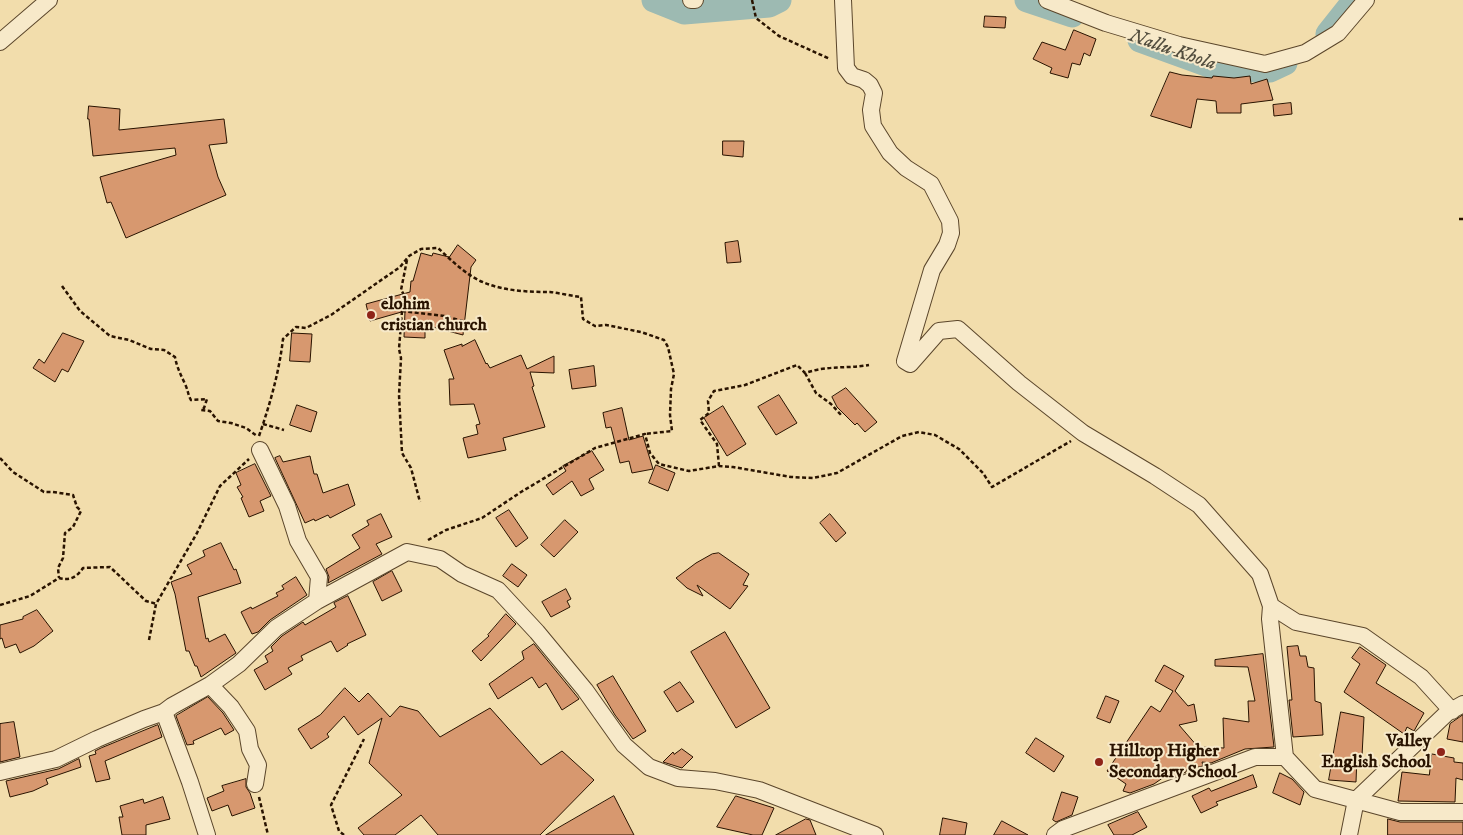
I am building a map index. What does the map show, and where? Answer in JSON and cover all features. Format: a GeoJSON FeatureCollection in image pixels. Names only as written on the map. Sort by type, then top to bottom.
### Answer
{"type":"FeatureCollection","features":[{"type":"Feature","properties":{"kind":"street"},"geometry":{"type":"LineString","coordinates":[[0,42],[49,0]]}},
{"type":"Feature","properties":{"kind":"street"},"geometry":{"type":"LineString","coordinates":[[843,0],[846,68],[852,76],[864,80],[870,85],[874,93],[871,110],[873,126],[890,153],[906,168],[931,184],[950,221],[951,234],[947,245],[932,270],[905,361],[910,364],[939,330],[958,329],[1019,383],[1083,433],[1199,505],[1260,574],[1271,606],[1270,619],[1285,757],[1316,789],[1400,812],[1463,812]]}},
{"type":"Feature","properties":{"kind":"street"},"geometry":{"type":"LineString","coordinates":[[1047,0],[1106,23],[1170,42],[1266,64],[1305,53],[1338,33],[1366,0]]}},
{"type":"Feature","properties":{"kind":"street"},"geometry":{"type":"LineString","coordinates":[[259,444],[287,506],[298,541],[318,577],[317,601]]}},
{"type":"Feature","properties":{"kind":"street"},"geometry":{"type":"LineString","coordinates":[[0,772],[56,759],[97,738],[164,712],[210,685],[239,664],[276,628],[317,601],[407,552],[440,559],[462,574],[498,590],[537,632],[585,690],[624,745],[649,767],[678,778],[715,781],[759,790],[875,835]]}},
{"type":"Feature","properties":{"kind":"street"},"geometry":{"type":"LineString","coordinates":[[1271,606],[1296,622],[1363,636],[1421,677],[1458,708],[1447,713],[1356,800],[1349,835]]}},
{"type":"Feature","properties":{"kind":"street"},"geometry":{"type":"LineString","coordinates":[[210,685],[231,707],[248,732],[250,750],[258,765],[255,784]]}},
{"type":"Feature","properties":{"kind":"street"},"geometry":{"type":"LineString","coordinates":[[164,712],[190,782],[206,835]]}},
{"type":"Feature","properties":{"kind":"street"},"geometry":{"type":"LineString","coordinates":[[1055,835],[1063,830],[1255,757],[1285,757]]}},
{"type":"Feature","properties":{"kind":"path"},"geometry":{"type":"LineString","coordinates":[[752,0],[756,18],[779,36],[824,55],[846,68]]}},
{"type":"Feature","properties":{"kind":"path"},"geometry":{"type":"LineString","coordinates":[[149,640],[157,604],[197,533],[220,486],[259,444],[273,393],[283,339],[296,327],[306,328],[330,315],[400,267],[407,258],[421,249],[438,248],[467,273],[494,286],[581,297],[583,319],[595,326],[606,325],[641,332],[664,340],[668,347],[674,374],[670,415],[672,430],[645,434],[583,453],[482,518],[446,530],[407,552]]}},
{"type":"Feature","properties":{"kind":"path"},"geometry":{"type":"LineString","coordinates":[[407,258],[401,290],[403,293],[399,350],[401,358],[399,395],[402,453],[411,468],[420,502]]}},
{"type":"Feature","properties":{"kind":"path"},"geometry":{"type":"LineString","coordinates":[[62,286],[80,311],[110,336],[129,340],[151,349],[164,350],[175,357],[190,400],[207,399],[204,408],[201,410],[210,411],[218,421],[246,428],[259,444]]}},
{"type":"Feature","properties":{"kind":"path"},"geometry":{"type":"LineString","coordinates":[[402,311],[445,316],[466,322]]}},
{"type":"Feature","properties":{"kind":"path"},"geometry":{"type":"LineString","coordinates":[[720,466],[717,444],[700,420],[709,413],[708,401],[714,391],[745,385],[797,365],[805,373],[816,393],[831,404],[842,416]]}},
{"type":"Feature","properties":{"kind":"path"},"geometry":{"type":"LineString","coordinates":[[805,373],[828,367],[843,366],[854,368],[869,365]]}},
{"type":"Feature","properties":{"kind":"path"},"geometry":{"type":"LineString","coordinates":[[263,424],[284,430]]}},
{"type":"Feature","properties":{"kind":"path"},"geometry":{"type":"LineString","coordinates":[[645,434],[650,453],[659,464],[689,471],[720,466],[791,477],[813,478],[837,473],[902,436],[919,432],[935,435],[959,449],[983,473],[992,487],[1083,433]]}},
{"type":"Feature","properties":{"kind":"path"},"geometry":{"type":"LineString","coordinates":[[0,458],[13,472],[44,492],[73,495],[77,507],[81,511],[73,527],[65,533],[63,558],[58,568],[59,578]]}},
{"type":"Feature","properties":{"kind":"path"},"geometry":{"type":"LineString","coordinates":[[0,605],[30,596],[59,578],[66,580],[78,575],[83,568],[110,568],[146,601],[157,604]]}},
{"type":"Feature","properties":{"kind":"path"},"geometry":{"type":"LineString","coordinates":[[344,835],[339,830],[332,804],[364,739]]}},
{"type":"Feature","properties":{"kind":"path"},"geometry":{"type":"LineString","coordinates":[[255,784],[264,812],[268,835]]}},
{"type":"Feature","properties":{"kind":"building"},"geometry":{"type":"Polygon","coordinates":[[[985,16],[1006,17],[1005,28],[984,27],[985,16]]]}},
{"type":"Feature","properties":{"kind":"building"},"geometry":{"type":"Polygon","coordinates":[[[1074,30],[1096,39],[1090,56],[1084,53],[1080,65],[1072,63],[1068,78],[1050,73],[1052,68],[1033,59],[1042,42],[1065,50],[1074,30]]]}},
{"type":"Feature","properties":{"kind":"building"},"geometry":{"type":"Polygon","coordinates":[[[1170,72],[1212,78],[1213,76],[1234,78],[1250,76],[1251,84],[1267,79],[1273,100],[1241,104],[1241,113],[1217,113],[1216,101],[1197,99],[1191,128],[1151,116],[1170,72]]]}},
{"type":"Feature","properties":{"kind":"building"},"geometry":{"type":"Polygon","coordinates":[[[1291,103],[1292,114],[1274,116],[1273,105],[1291,103]]]}},
{"type":"Feature","properties":{"kind":"building"},"geometry":{"type":"Polygon","coordinates":[[[89,106],[120,109],[119,130],[224,119],[227,143],[209,145],[218,177],[226,195],[126,238],[111,202],[107,203],[100,177],[176,155],[175,148],[93,156],[88,119],[89,106]]]}},
{"type":"Feature","properties":{"kind":"building"},"geometry":{"type":"Polygon","coordinates":[[[723,141],[744,141],[743,157],[723,155],[723,141]]]}},
{"type":"Feature","properties":{"kind":"building"},"geometry":{"type":"Polygon","coordinates":[[[738,241],[741,262],[727,263],[725,243],[738,241]]]}},
{"type":"Feature","properties":{"kind":"building"},"geometry":{"type":"Polygon","coordinates":[[[458,245],[476,260],[471,267],[463,335],[425,325],[425,338],[404,337],[405,311],[370,321],[366,304],[410,292],[411,281],[413,281],[421,253],[432,256],[433,253],[449,257],[458,245]]]}},
{"type":"Feature","properties":{"kind":"building"},"geometry":{"type":"Polygon","coordinates":[[[63,333],[84,341],[68,372],[62,369],[55,382],[33,368],[39,359],[44,363],[63,333]]]}},
{"type":"Feature","properties":{"kind":"building"},"geometry":{"type":"Polygon","coordinates":[[[292,333],[312,334],[310,362],[290,361],[292,333]]]}},
{"type":"Feature","properties":{"kind":"building"},"geometry":{"type":"Polygon","coordinates":[[[475,340],[486,364],[490,368],[521,355],[527,369],[554,356],[554,373],[530,372],[534,386],[532,387],[545,427],[503,438],[506,450],[468,458],[463,438],[478,434],[476,425],[480,424],[474,404],[450,405],[449,379],[454,379],[444,350],[462,344],[462,346],[475,340]]]}},
{"type":"Feature","properties":{"kind":"building"},"geometry":{"type":"Polygon","coordinates":[[[594,366],[596,386],[572,389],[569,370],[594,366]]]}},
{"type":"Feature","properties":{"kind":"building"},"geometry":{"type":"Polygon","coordinates":[[[846,388],[877,422],[865,432],[837,407],[832,397],[846,388]]]}},
{"type":"Feature","properties":{"kind":"building"},"geometry":{"type":"Polygon","coordinates":[[[779,395],[797,423],[776,435],[758,407],[779,395]]]}},
{"type":"Feature","properties":{"kind":"building"},"geometry":{"type":"Polygon","coordinates":[[[297,405],[317,412],[311,432],[290,425],[297,405]]]}},
{"type":"Feature","properties":{"kind":"building"},"geometry":{"type":"Polygon","coordinates":[[[723,406],[746,444],[727,456],[704,418],[723,406]]]}},
{"type":"Feature","properties":{"kind":"building"},"geometry":{"type":"Polygon","coordinates":[[[622,408],[629,440],[643,436],[653,469],[632,473],[629,461],[620,463],[611,427],[606,428],[603,413],[622,408]]]}},
{"type":"Feature","properties":{"kind":"building"},"geometry":{"type":"Polygon","coordinates":[[[592,451],[604,470],[589,479],[594,489],[581,496],[572,481],[553,495],[546,485],[566,471],[563,466],[592,451]]]}},
{"type":"Feature","properties":{"kind":"building"},"geometry":{"type":"Polygon","coordinates":[[[280,456],[283,462],[310,456],[314,474],[317,474],[323,493],[348,484],[355,505],[330,518],[328,515],[305,523],[275,458],[280,456]]]}},
{"type":"Feature","properties":{"kind":"building"},"geometry":{"type":"Polygon","coordinates":[[[255,464],[271,496],[260,501],[264,511],[249,517],[241,498],[243,497],[237,487],[241,485],[236,473],[255,464]]]}},
{"type":"Feature","properties":{"kind":"building"},"geometry":{"type":"Polygon","coordinates":[[[656,465],[675,473],[668,491],[649,483],[656,465]]]}},
{"type":"Feature","properties":{"kind":"building"},"geometry":{"type":"Polygon","coordinates":[[[509,510],[528,538],[516,547],[496,518],[509,510]]]}},
{"type":"Feature","properties":{"kind":"building"},"geometry":{"type":"Polygon","coordinates":[[[381,514],[392,537],[376,544],[382,554],[328,583],[329,577],[326,569],[360,548],[352,535],[369,525],[367,521],[381,514]]]}},
{"type":"Feature","properties":{"kind":"building"},"geometry":{"type":"Polygon","coordinates":[[[830,514],[846,533],[836,542],[820,523],[830,514]]]}},
{"type":"Feature","properties":{"kind":"building"},"geometry":{"type":"Polygon","coordinates":[[[565,520],[578,532],[554,557],[541,545],[565,520]]]}},
{"type":"Feature","properties":{"kind":"building"},"geometry":{"type":"Polygon","coordinates":[[[221,543],[234,570],[236,569],[241,583],[198,597],[206,639],[208,638],[209,642],[225,634],[236,653],[201,677],[189,651],[186,651],[171,582],[192,574],[187,565],[205,556],[203,551],[221,543]]]}},
{"type":"Feature","properties":{"kind":"building"},"geometry":{"type":"Polygon","coordinates":[[[719,553],[749,574],[743,585],[748,586],[730,609],[697,585],[703,596],[687,588],[676,578],[696,563],[712,554],[719,553]]]}},
{"type":"Feature","properties":{"kind":"building"},"geometry":{"type":"Polygon","coordinates":[[[512,564],[527,575],[518,587],[503,576],[512,564]]]}},
{"type":"Feature","properties":{"kind":"building"},"geometry":{"type":"Polygon","coordinates":[[[392,571],[402,591],[382,601],[373,582],[392,571]]]}},
{"type":"Feature","properties":{"kind":"building"},"geometry":{"type":"Polygon","coordinates":[[[296,577],[307,595],[270,620],[258,632],[252,634],[241,612],[251,607],[252,609],[278,596],[276,593],[284,589],[282,586],[296,577]]]}},
{"type":"Feature","properties":{"kind":"building"},"geometry":{"type":"Polygon","coordinates":[[[566,589],[571,599],[567,601],[570,607],[551,617],[542,602],[566,589]]]}},
{"type":"Feature","properties":{"kind":"building"},"geometry":{"type":"Polygon","coordinates":[[[348,596],[366,635],[347,644],[337,652],[331,641],[301,656],[303,660],[288,668],[292,674],[265,690],[254,670],[268,662],[265,656],[273,651],[271,647],[282,636],[303,622],[305,625],[336,607],[334,603],[348,596]]]}},
{"type":"Feature","properties":{"kind":"building"},"geometry":{"type":"Polygon","coordinates":[[[37,610],[53,631],[34,646],[20,653],[16,644],[5,648],[2,638],[0,639],[0,625],[23,619],[23,617],[37,610]]]}},
{"type":"Feature","properties":{"kind":"building"},"geometry":{"type":"Polygon","coordinates":[[[506,614],[516,624],[481,661],[472,651],[489,636],[506,614]]]}},
{"type":"Feature","properties":{"kind":"building"},"geometry":{"type":"Polygon","coordinates":[[[725,632],[770,708],[736,728],[691,652],[725,632]]]}},
{"type":"Feature","properties":{"kind":"building"},"geometry":{"type":"Polygon","coordinates":[[[534,644],[579,699],[562,710],[546,683],[539,688],[532,677],[498,699],[489,684],[524,659],[522,652],[534,644]]]}},
{"type":"Feature","properties":{"kind":"building"},"geometry":{"type":"Polygon","coordinates":[[[1298,646],[1300,656],[1306,656],[1308,667],[1314,668],[1315,701],[1321,703],[1323,735],[1293,737],[1289,700],[1292,700],[1287,647],[1298,646]]]}},
{"type":"Feature","properties":{"kind":"building"},"geometry":{"type":"Polygon","coordinates":[[[1360,647],[1386,665],[1376,683],[1424,713],[1414,731],[1407,727],[1404,734],[1344,692],[1360,664],[1352,658],[1360,647]]]}},
{"type":"Feature","properties":{"kind":"building"},"geometry":{"type":"Polygon","coordinates":[[[1263,654],[1274,747],[1245,749],[1211,763],[1202,762],[1203,766],[1186,770],[1186,772],[1174,777],[1164,777],[1154,784],[1130,793],[1123,791],[1126,784],[1107,771],[1151,706],[1160,712],[1173,691],[1155,681],[1164,665],[1184,676],[1175,691],[1188,706],[1194,704],[1197,721],[1179,725],[1198,747],[1224,748],[1223,718],[1249,722],[1248,701],[1255,701],[1248,667],[1215,666],[1215,660],[1263,654]]]}},
{"type":"Feature","properties":{"kind":"building"},"geometry":{"type":"Polygon","coordinates":[[[613,676],[646,731],[633,739],[615,715],[597,685],[613,676]]]}},
{"type":"Feature","properties":{"kind":"building"},"geometry":{"type":"Polygon","coordinates":[[[680,682],[694,702],[677,712],[664,692],[680,682]]]}},
{"type":"Feature","properties":{"kind":"building"},"geometry":{"type":"Polygon","coordinates":[[[345,688],[359,702],[368,693],[390,717],[400,706],[418,711],[440,737],[490,708],[541,765],[562,751],[594,780],[540,835],[438,835],[421,815],[395,835],[364,835],[358,828],[402,795],[369,763],[382,718],[358,735],[344,716],[327,734],[329,737],[311,749],[298,729],[320,715],[345,688]]]}},
{"type":"Feature","properties":{"kind":"building"},"geometry":{"type":"Polygon","coordinates":[[[1106,696],[1119,701],[1110,723],[1097,718],[1106,696]]]}},
{"type":"Feature","properties":{"kind":"building"},"geometry":{"type":"Polygon","coordinates":[[[208,697],[223,713],[234,730],[225,735],[221,728],[193,741],[194,744],[187,745],[176,716],[208,697]]]}},
{"type":"Feature","properties":{"kind":"building"},"geometry":{"type":"Polygon","coordinates":[[[1341,712],[1364,717],[1362,756],[1357,756],[1356,782],[1329,780],[1341,712]]]}},
{"type":"Feature","properties":{"kind":"building"},"geometry":{"type":"Polygon","coordinates":[[[1463,715],[1463,742],[1447,739],[1450,724],[1463,715]]]}},
{"type":"Feature","properties":{"kind":"building"},"geometry":{"type":"Polygon","coordinates":[[[14,722],[20,757],[0,762],[0,724],[14,722]]]}},
{"type":"Feature","properties":{"kind":"building"},"geometry":{"type":"Polygon","coordinates":[[[158,725],[162,737],[105,761],[110,779],[96,782],[89,756],[96,754],[95,751],[101,748],[158,725]]]}},
{"type":"Feature","properties":{"kind":"building"},"geometry":{"type":"Polygon","coordinates":[[[1036,738],[1064,756],[1054,772],[1026,753],[1036,738]]]}},
{"type":"Feature","properties":{"kind":"building"},"geometry":{"type":"Polygon","coordinates":[[[682,749],[693,757],[682,768],[663,762],[673,752],[674,754],[682,749]]]}},
{"type":"Feature","properties":{"kind":"building"},"geometry":{"type":"Polygon","coordinates":[[[1432,754],[1454,758],[1454,762],[1463,763],[1463,780],[1456,778],[1455,802],[1398,801],[1402,772],[1429,775],[1432,754]]]}},
{"type":"Feature","properties":{"kind":"building"},"geometry":{"type":"Polygon","coordinates":[[[79,759],[81,767],[46,779],[48,784],[33,791],[10,797],[6,781],[58,769],[79,759]]]}},
{"type":"Feature","properties":{"kind":"building"},"geometry":{"type":"Polygon","coordinates":[[[1280,773],[1292,779],[1304,792],[1300,805],[1273,793],[1280,773]]]}},
{"type":"Feature","properties":{"kind":"building"},"geometry":{"type":"Polygon","coordinates":[[[1253,775],[1257,787],[1216,802],[1218,805],[1201,813],[1192,796],[1209,788],[1211,791],[1253,775]]]}},
{"type":"Feature","properties":{"kind":"building"},"geometry":{"type":"Polygon","coordinates":[[[246,779],[246,787],[255,808],[232,816],[228,805],[212,811],[207,798],[224,791],[222,786],[246,779]]]}},
{"type":"Feature","properties":{"kind":"building"},"geometry":{"type":"Polygon","coordinates":[[[1062,792],[1078,797],[1072,815],[1056,822],[1053,820],[1062,792]]]}},
{"type":"Feature","properties":{"kind":"building"},"geometry":{"type":"Polygon","coordinates":[[[614,796],[634,835],[546,835],[614,796]]]}},
{"type":"Feature","properties":{"kind":"building"},"geometry":{"type":"Polygon","coordinates":[[[736,796],[774,808],[762,835],[753,835],[717,827],[736,796]]]}},
{"type":"Feature","properties":{"kind":"building"},"geometry":{"type":"Polygon","coordinates":[[[163,797],[170,819],[146,825],[146,835],[122,835],[119,817],[123,817],[120,806],[143,799],[144,803],[163,797]]]}},
{"type":"Feature","properties":{"kind":"building"},"geometry":{"type":"Polygon","coordinates":[[[1138,812],[1147,827],[1132,835],[1114,835],[1108,825],[1138,812]]]}},
{"type":"Feature","properties":{"kind":"building"},"geometry":{"type":"Polygon","coordinates":[[[943,818],[967,823],[965,835],[940,835],[943,818]]]}},
{"type":"Feature","properties":{"kind":"building"},"geometry":{"type":"Polygon","coordinates":[[[806,819],[810,820],[816,835],[776,835],[806,819]]]}},
{"type":"Feature","properties":{"kind":"building"},"geometry":{"type":"Polygon","coordinates":[[[1388,819],[1400,822],[1463,822],[1463,835],[1388,835],[1388,819]]]}},
{"type":"Feature","properties":{"kind":"building"},"geometry":{"type":"Polygon","coordinates":[[[1002,821],[1028,835],[994,835],[1002,821]]]}},
{"type":"Feature","properties":{"kind":"waterway","name":"Nallu Khola"},"geometry":{"type":"LineString","coordinates":[[654,0],[684,12],[769,5],[779,0]]}},
{"type":"Feature","properties":{"kind":"waterway","name":"Nallu Khola"},"geometry":{"type":"LineString","coordinates":[[1027,0],[1072,15]]}},
{"type":"Feature","properties":{"kind":"waterway","name":"Nallu Khola"},"geometry":{"type":"LineString","coordinates":[[1328,34],[1355,0]]}},
{"type":"Feature","properties":{"kind":"waterway","name":"Nallu Khola"},"geometry":{"type":"LineString","coordinates":[[1140,40],[1220,69],[1270,70],[1285,63]]}},
{"type":"Feature","properties":{"kind":"place","name":"elohim cristian church"},"geometry":{"type":"Point","coordinates":[371,315]}},
{"type":"Feature","properties":{"kind":"place","name":"Valley English School"},"geometry":{"type":"Point","coordinates":[1441,752]}},
{"type":"Feature","properties":{"kind":"place","name":"Hilltop Higher Secondary School"},"geometry":{"type":"Point","coordinates":[1099,762]}}]}
